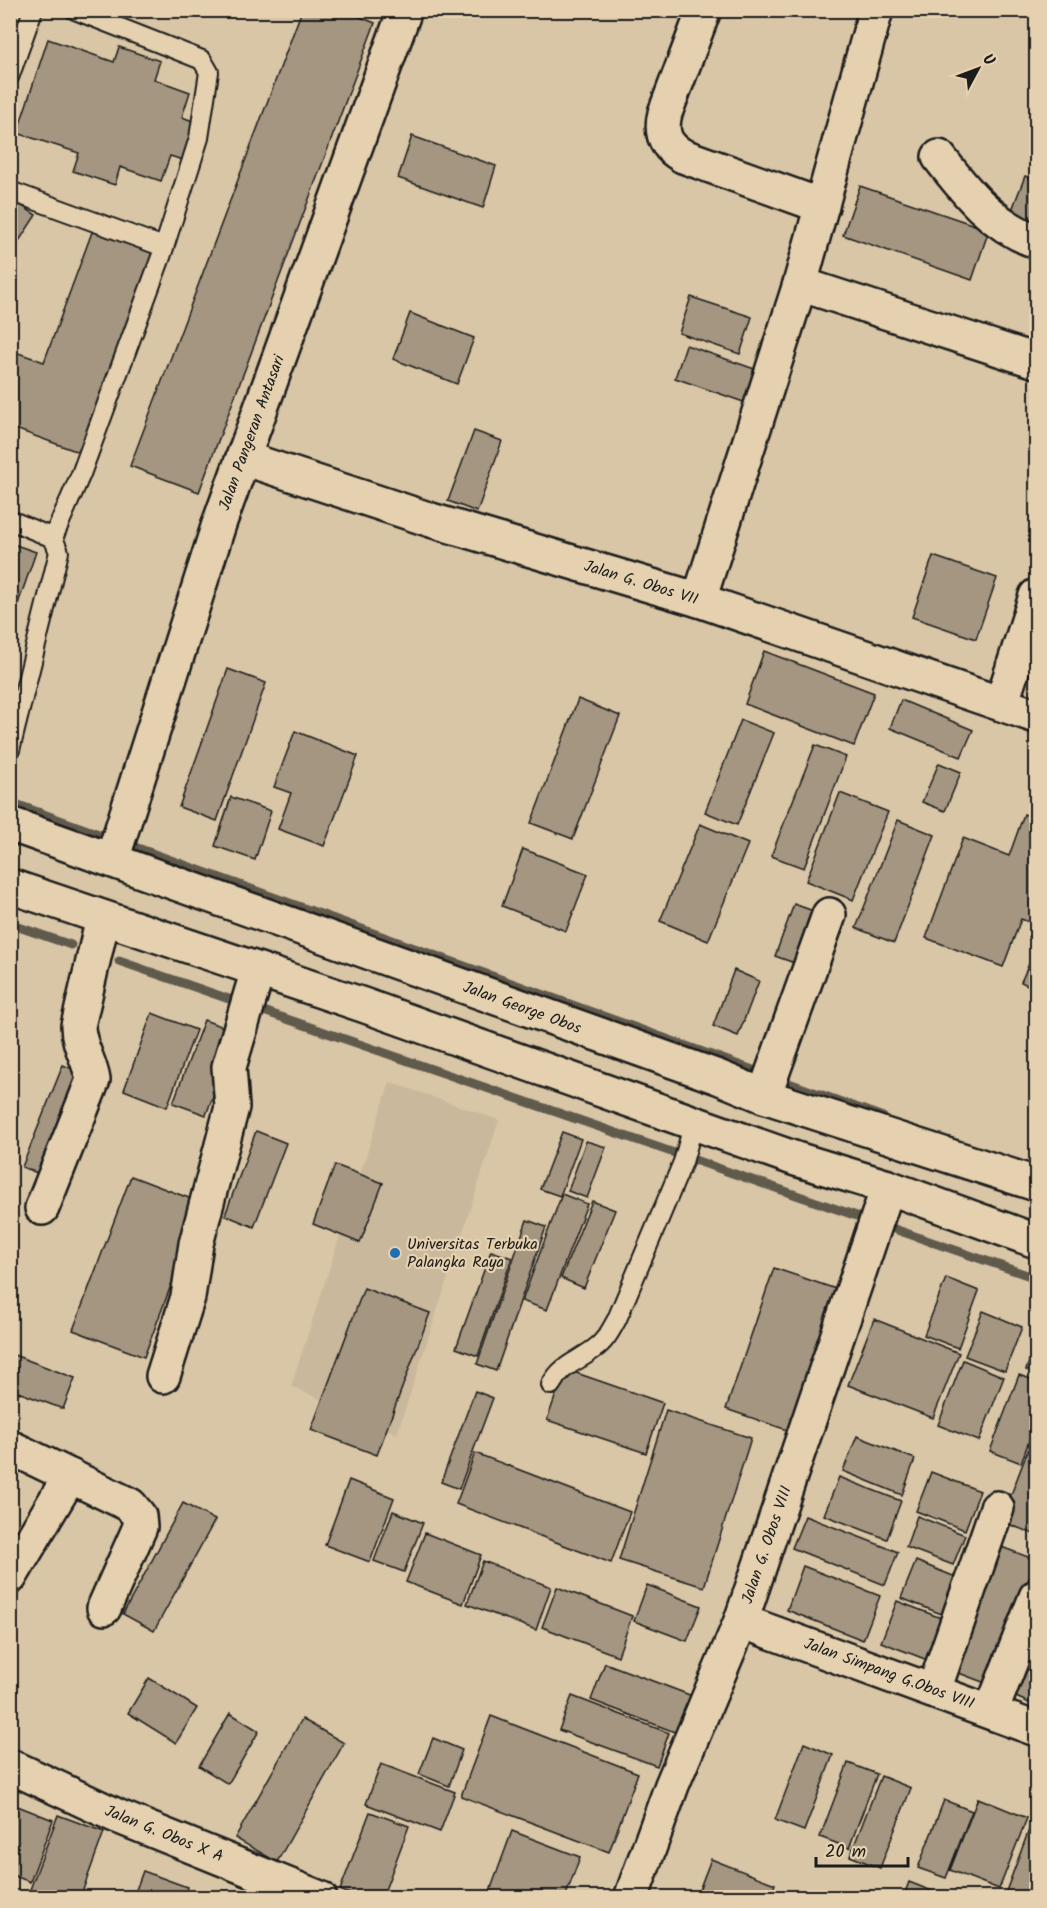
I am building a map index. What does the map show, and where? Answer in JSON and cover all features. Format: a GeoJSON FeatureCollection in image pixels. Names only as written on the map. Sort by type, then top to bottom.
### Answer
{"type":"FeatureCollection","features":[{"type":"Feature","properties":{"kind":"street","name":"Jalan Pangeran Antasari"},"geometry":{"type":"LineString","coordinates":[[112,860],[243,458],[405,10]]}},
{"type":"Feature","properties":{"kind":"street"},"geometry":{"type":"LineString","coordinates":[[704,10],[665,113],[662,126],[664,138],[671,149],[683,156],[822,206]]}},
{"type":"Feature","properties":{"kind":"street"},"geometry":{"type":"LineString","coordinates":[[699,600],[800,284],[876,10]]}},
{"type":"Feature","properties":{"kind":"street"},"geometry":{"type":"LineString","coordinates":[[939,157],[964,189],[1002,225],[1036,241]]}},
{"type":"Feature","properties":{"kind":"street"},"geometry":{"type":"LineString","coordinates":[[800,284],[1036,361]]}},
{"type":"Feature","properties":{"kind":"street","name":"Jalan G. Obos VII"},"geometry":{"type":"LineString","coordinates":[[243,458],[430,520],[699,600],[1002,702],[1036,716]]}},
{"type":"Feature","properties":{"kind":"street"},"geometry":{"type":"LineString","coordinates":[[1002,702],[1036,596]]}},
{"type":"Feature","properties":{"kind":"street","name":"Jalan George Obos"},"geometry":{"type":"LineString","coordinates":[[10,824],[718,1077],[764,1096],[1036,1184]]}},
{"type":"Feature","properties":{"kind":"street"},"geometry":{"type":"LineString","coordinates":[[10,886],[481,1047],[796,1159],[888,1187],[1036,1241]]}},
{"type":"Feature","properties":{"kind":"street"},"geometry":{"type":"LineString","coordinates":[[764,1096],[829,915]]}},
{"type":"Feature","properties":{"kind":"street"},"geometry":{"type":"LineString","coordinates":[[42,1208],[93,1080],[88,1059],[78,1036],[78,1026],[103,918]]}},
{"type":"Feature","properties":{"kind":"street"},"geometry":{"type":"LineString","coordinates":[[163,1376],[188,1297],[196,1244],[232,1107],[229,1067],[258,970]]}},
{"type":"Feature","properties":{"kind":"street"},"geometry":{"type":"LineString","coordinates":[[481,1047],[499,1000]]}},
{"type":"Feature","properties":{"kind":"street","name":"Jalan G. Obos VIII"},"geometry":{"type":"LineString","coordinates":[[631,1898],[672,1785],[741,1621],[888,1187]]}},
{"type":"Feature","properties":{"kind":"street"},"geometry":{"type":"LineString","coordinates":[[10,1447],[130,1505],[139,1516],[140,1527],[104,1608]]}},
{"type":"Feature","properties":{"kind":"street"},"geometry":{"type":"LineString","coordinates":[[10,1577],[70,1476]]}},
{"type":"Feature","properties":{"kind":"street"},"geometry":{"type":"LineString","coordinates":[[934,1690],[997,1508]]}},
{"type":"Feature","properties":{"kind":"street"},"geometry":{"type":"LineString","coordinates":[[991,1712],[1036,1597]]}},
{"type":"Feature","properties":{"kind":"street","name":"Jalan Simpang G.Obos VIII"},"geometry":{"type":"LineString","coordinates":[[741,1621],[1036,1729]]}},
{"type":"Feature","properties":{"kind":"street","name":"Jalan G. Obos X A"},"geometry":{"type":"LineString","coordinates":[[10,1766],[117,1816],[320,1898]]}},
{"type":"Feature","properties":{"kind":"lane"},"geometry":{"type":"LineString","coordinates":[[10,75],[33,10]]}},
{"type":"Feature","properties":{"kind":"lane"},"geometry":{"type":"LineString","coordinates":[[53,538],[81,474],[164,247],[199,138],[209,72],[202,60],[75,10]]}},
{"type":"Feature","properties":{"kind":"lane"},"geometry":{"type":"LineString","coordinates":[[10,192],[164,247]]}},
{"type":"Feature","properties":{"kind":"lane"},"geometry":{"type":"LineString","coordinates":[[10,520],[53,538],[57,543],[59,559],[10,750]]}},
{"type":"Feature","properties":{"kind":"lane"},"geometry":{"type":"LineString","coordinates":[[551,1385],[566,1365],[595,1349],[606,1338],[618,1319],[683,1162],[694,1123]]}},
{"type":"Feature","properties":{"kind":"shaded area","name":"Universitas Terbuka Palangka Raya"},"geometry":{"type":"Polygon","coordinates":[[[390,1082],[499,1120],[397,1434],[291,1386],[390,1082]]]}},
{"type":"Feature","properties":{"kind":"building"},"geometry":{"type":"Polygon","coordinates":[[[10,10],[18,10],[10,30],[10,10]]]}},
{"type":"Feature","properties":{"kind":"building"},"geometry":{"type":"Polygon","coordinates":[[[302,10],[343,10],[375,23],[199,492],[130,466],[302,10]]]}},
{"type":"Feature","properties":{"kind":"building"},"geometry":{"type":"Polygon","coordinates":[[[48,39],[114,62],[119,47],[160,61],[154,79],[190,92],[182,117],[201,124],[189,162],[170,156],[161,181],[120,167],[115,185],[73,171],[79,153],[17,133],[48,39]]]}},
{"type":"Feature","properties":{"kind":"building"},"geometry":{"type":"Polygon","coordinates":[[[412,136],[496,166],[483,208],[398,178],[412,136]]]}},
{"type":"Feature","properties":{"kind":"building"},"geometry":{"type":"Polygon","coordinates":[[[1025,176],[1036,180],[1036,234],[1007,223],[1025,176]]]}},
{"type":"Feature","properties":{"kind":"building"},"geometry":{"type":"Polygon","coordinates":[[[860,186],[989,230],[972,280],[843,235],[860,186]]]}},
{"type":"Feature","properties":{"kind":"building"},"geometry":{"type":"Polygon","coordinates":[[[10,198],[36,215],[10,255],[10,198]]]}},
{"type":"Feature","properties":{"kind":"building"},"geometry":{"type":"Polygon","coordinates":[[[95,224],[160,249],[84,454],[10,427],[10,350],[44,362],[95,224]]]}},
{"type":"Feature","properties":{"kind":"building"},"geometry":{"type":"Polygon","coordinates":[[[691,297],[752,317],[740,354],[679,333],[691,297]]]}},
{"type":"Feature","properties":{"kind":"building"},"geometry":{"type":"Polygon","coordinates":[[[410,313],[474,338],[457,384],[393,359],[410,313]]]}},
{"type":"Feature","properties":{"kind":"building"},"geometry":{"type":"Polygon","coordinates":[[[686,345],[763,372],[752,405],[675,378],[686,345]]]}},
{"type":"Feature","properties":{"kind":"building"},"geometry":{"type":"Polygon","coordinates":[[[474,431],[502,441],[477,512],[448,501],[474,431]]]}},
{"type":"Feature","properties":{"kind":"building"},"geometry":{"type":"Polygon","coordinates":[[[10,543],[36,552],[11,624],[10,623],[10,543]]]}},
{"type":"Feature","properties":{"kind":"building"},"geometry":{"type":"Polygon","coordinates":[[[933,556],[997,578],[976,639],[912,617],[933,556]]]}},
{"type":"Feature","properties":{"kind":"building"},"geometry":{"type":"Polygon","coordinates":[[[764,651],[874,693],[854,746],[745,704],[764,651]]]}},
{"type":"Feature","properties":{"kind":"building"},"geometry":{"type":"Polygon","coordinates":[[[228,669],[266,683],[217,821],[179,807],[228,669]]]}},
{"type":"Feature","properties":{"kind":"building"},"geometry":{"type":"Polygon","coordinates":[[[578,699],[620,716],[573,839],[531,823],[578,699]]]}},
{"type":"Feature","properties":{"kind":"building"},"geometry":{"type":"Polygon","coordinates":[[[901,700],[973,730],[961,757],[890,728],[901,700]]]}},
{"type":"Feature","properties":{"kind":"building"},"geometry":{"type":"Polygon","coordinates":[[[741,720],[774,733],[737,825],[705,812],[741,720]]]}},
{"type":"Feature","properties":{"kind":"building"},"geometry":{"type":"Polygon","coordinates":[[[295,731],[358,756],[324,846],[278,829],[291,793],[274,787],[295,731]]]}},
{"type":"Feature","properties":{"kind":"building"},"geometry":{"type":"Polygon","coordinates":[[[815,745],[846,757],[804,868],[771,856],[815,745]]]}},
{"type":"Feature","properties":{"kind":"building"},"geometry":{"type":"Polygon","coordinates":[[[939,763],[961,772],[945,811],[922,802],[939,763]]]}},
{"type":"Feature","properties":{"kind":"building"},"geometry":{"type":"Polygon","coordinates":[[[840,793],[888,812],[853,900],[806,881],[840,793]]]}},
{"type":"Feature","properties":{"kind":"building"},"geometry":{"type":"Polygon","coordinates":[[[231,797],[271,811],[255,860],[215,846],[231,797]]]}},
{"type":"Feature","properties":{"kind":"building"},"geometry":{"type":"Polygon","coordinates":[[[1024,814],[1036,819],[1036,918],[1034,924],[1021,919],[1003,967],[926,938],[963,838],[1009,856],[1024,814]]]}},
{"type":"Feature","properties":{"kind":"building"},"geometry":{"type":"Polygon","coordinates":[[[898,820],[935,835],[894,943],[856,928],[898,820]]]}},
{"type":"Feature","properties":{"kind":"building"},"geometry":{"type":"Polygon","coordinates":[[[700,824],[748,844],[708,941],[660,921],[700,824]]]}},
{"type":"Feature","properties":{"kind":"building"},"geometry":{"type":"Polygon","coordinates":[[[523,849],[588,874],[566,931],[502,906],[523,849]]]}},
{"type":"Feature","properties":{"kind":"building"},"geometry":{"type":"Polygon","coordinates":[[[794,904],[819,913],[800,965],[775,956],[794,904]]]}},
{"type":"Feature","properties":{"kind":"building"},"geometry":{"type":"Polygon","coordinates":[[[1036,948],[1036,989],[1021,982],[1036,948]]]}},
{"type":"Feature","properties":{"kind":"building"},"geometry":{"type":"Polygon","coordinates":[[[734,970],[759,981],[738,1036],[713,1026],[734,970]]]}},
{"type":"Feature","properties":{"kind":"building"},"geometry":{"type":"Polygon","coordinates":[[[152,1013],[196,1030],[167,1107],[124,1090],[152,1013]]]}},
{"type":"Feature","properties":{"kind":"building"},"geometry":{"type":"Polygon","coordinates":[[[204,1020],[237,1032],[206,1115],[173,1103],[204,1020]]]}},
{"type":"Feature","properties":{"kind":"building"},"geometry":{"type":"Polygon","coordinates":[[[63,1065],[85,1074],[45,1176],[22,1167],[63,1065]]]}},
{"type":"Feature","properties":{"kind":"building"},"geometry":{"type":"Polygon","coordinates":[[[256,1131],[286,1143],[254,1227],[225,1215],[256,1131]]]}},
{"type":"Feature","properties":{"kind":"building"},"geometry":{"type":"Polygon","coordinates":[[[562,1132],[581,1139],[560,1196],[540,1189],[562,1132]]]}},
{"type":"Feature","properties":{"kind":"building"},"geometry":{"type":"Polygon","coordinates":[[[586,1141],[606,1147],[587,1198],[568,1191],[586,1141]]]}},
{"type":"Feature","properties":{"kind":"building"},"geometry":{"type":"Polygon","coordinates":[[[335,1165],[383,1183],[360,1243],[313,1224],[335,1165]]]}},
{"type":"Feature","properties":{"kind":"building"},"geometry":{"type":"Polygon","coordinates":[[[131,1176],[202,1203],[144,1357],[73,1330],[131,1176]]]}},
{"type":"Feature","properties":{"kind":"building"},"geometry":{"type":"Polygon","coordinates":[[[562,1194],[587,1204],[547,1310],[522,1301],[562,1194]]]}},
{"type":"Feature","properties":{"kind":"building"},"geometry":{"type":"Polygon","coordinates":[[[592,1201],[615,1210],[584,1288],[561,1278],[592,1201]]]}},
{"type":"Feature","properties":{"kind":"building"},"geometry":{"type":"Polygon","coordinates":[[[527,1220],[546,1227],[496,1371],[477,1364],[527,1220]]]}},
{"type":"Feature","properties":{"kind":"building"},"geometry":{"type":"Polygon","coordinates":[[[491,1251],[512,1258],[478,1356],[456,1348],[491,1251]]]}},
{"type":"Feature","properties":{"kind":"building"},"geometry":{"type":"Polygon","coordinates":[[[774,1268],[836,1289],[787,1430],[726,1409],[774,1268]]]}},
{"type":"Feature","properties":{"kind":"building"},"geometry":{"type":"Polygon","coordinates":[[[946,1278],[979,1291],[958,1348],[924,1335],[946,1278]]]}},
{"type":"Feature","properties":{"kind":"building"},"geometry":{"type":"Polygon","coordinates":[[[364,1288],[430,1313],[377,1455],[311,1430],[364,1288]]]}},
{"type":"Feature","properties":{"kind":"building"},"geometry":{"type":"Polygon","coordinates":[[[983,1311],[1022,1327],[1005,1371],[965,1356],[983,1311]]]}},
{"type":"Feature","properties":{"kind":"building"},"geometry":{"type":"Polygon","coordinates":[[[874,1319],[959,1353],[933,1418],[848,1385],[874,1319]]]}},
{"type":"Feature","properties":{"kind":"building"},"geometry":{"type":"Polygon","coordinates":[[[1036,1343],[1036,1374],[1026,1370],[1036,1343]]]}},
{"type":"Feature","properties":{"kind":"building"},"geometry":{"type":"Polygon","coordinates":[[[14,1355],[75,1378],[63,1409],[10,1389],[10,1365],[14,1355]]]}},
{"type":"Feature","properties":{"kind":"building"},"geometry":{"type":"Polygon","coordinates":[[[963,1360],[1004,1377],[979,1441],[938,1425],[963,1360]]]}},
{"type":"Feature","properties":{"kind":"building"},"geometry":{"type":"Polygon","coordinates":[[[565,1369],[663,1403],[646,1453],[547,1420],[565,1369]]]}},
{"type":"Feature","properties":{"kind":"building"},"geometry":{"type":"Polygon","coordinates":[[[1019,1375],[1036,1381],[1036,1421],[1021,1463],[990,1451],[1019,1375]]]}},
{"type":"Feature","properties":{"kind":"building"},"geometry":{"type":"Polygon","coordinates":[[[475,1391],[493,1398],[459,1489],[441,1482],[475,1391]]]}},
{"type":"Feature","properties":{"kind":"building"},"geometry":{"type":"Polygon","coordinates":[[[666,1410],[751,1438],[704,1587],[619,1560],[666,1410]]]}},
{"type":"Feature","properties":{"kind":"building"},"geometry":{"type":"Polygon","coordinates":[[[1036,1429],[1036,1535],[1001,1521],[1036,1429]]]}},
{"type":"Feature","properties":{"kind":"building"},"geometry":{"type":"Polygon","coordinates":[[[857,1436],[915,1459],[902,1495],[843,1471],[857,1436]]]}},
{"type":"Feature","properties":{"kind":"building"},"geometry":{"type":"Polygon","coordinates":[[[475,1453],[630,1512],[611,1563],[456,1504],[475,1453]]]}},
{"type":"Feature","properties":{"kind":"building"},"geometry":{"type":"Polygon","coordinates":[[[931,1472],[980,1491],[965,1530],[916,1511],[931,1472]]]}},
{"type":"Feature","properties":{"kind":"building"},"geometry":{"type":"Polygon","coordinates":[[[839,1477],[901,1501],[887,1539],[824,1515],[839,1477]]]}},
{"type":"Feature","properties":{"kind":"building"},"geometry":{"type":"Polygon","coordinates":[[[349,1480],[394,1498],[370,1562],[325,1545],[349,1480]]]}},
{"type":"Feature","properties":{"kind":"building"},"geometry":{"type":"Polygon","coordinates":[[[183,1503],[215,1520],[154,1631],[123,1614],[183,1503]]]}},
{"type":"Feature","properties":{"kind":"building"},"geometry":{"type":"Polygon","coordinates":[[[393,1511],[423,1523],[404,1572],[374,1561],[393,1511]]]}},
{"type":"Feature","properties":{"kind":"building"},"geometry":{"type":"Polygon","coordinates":[[[805,1516],[898,1552],[885,1585],[792,1548],[805,1516]]]}},
{"type":"Feature","properties":{"kind":"building"},"geometry":{"type":"Polygon","coordinates":[[[917,1516],[965,1535],[953,1565],[906,1547],[917,1516]]]}},
{"type":"Feature","properties":{"kind":"building"},"geometry":{"type":"Polygon","coordinates":[[[425,1533],[481,1555],[463,1604],[406,1582],[425,1533]]]}},
{"type":"Feature","properties":{"kind":"building"},"geometry":{"type":"Polygon","coordinates":[[[999,1546],[1036,1560],[988,1684],[951,1670],[999,1546]]]}},
{"type":"Feature","properties":{"kind":"building"},"geometry":{"type":"Polygon","coordinates":[[[483,1561],[551,1587],[536,1630],[467,1604],[483,1561]]]}},
{"type":"Feature","properties":{"kind":"building"},"geometry":{"type":"Polygon","coordinates":[[[916,1561],[958,1578],[944,1615],[901,1598],[916,1561]]]}},
{"type":"Feature","properties":{"kind":"building"},"geometry":{"type":"Polygon","coordinates":[[[803,1566],[880,1596],[863,1640],[787,1610],[803,1566]]]}},
{"type":"Feature","properties":{"kind":"building"},"geometry":{"type":"Polygon","coordinates":[[[647,1585],[701,1606],[687,1641],[634,1621],[647,1585]]]}},
{"type":"Feature","properties":{"kind":"building"},"geometry":{"type":"Polygon","coordinates":[[[557,1587],[632,1616],[618,1656],[542,1627],[557,1587]]]}},
{"type":"Feature","properties":{"kind":"building"},"geometry":{"type":"Polygon","coordinates":[[[897,1601],[946,1620],[930,1661],[881,1642],[897,1601]]]}},
{"type":"Feature","properties":{"kind":"building"},"geometry":{"type":"Polygon","coordinates":[[[1034,1651],[1036,1652],[1036,1706],[1016,1697],[1034,1651]]]}},
{"type":"Feature","properties":{"kind":"building"},"geometry":{"type":"Polygon","coordinates":[[[605,1663],[695,1697],[680,1734],[591,1700],[605,1663]]]}},
{"type":"Feature","properties":{"kind":"building"},"geometry":{"type":"Polygon","coordinates":[[[149,1678],[197,1708],[176,1743],[128,1713],[149,1678]]]}},
{"type":"Feature","properties":{"kind":"building"},"geometry":{"type":"Polygon","coordinates":[[[572,1696],[669,1733],[657,1766],[559,1730],[572,1696]]]}},
{"type":"Feature","properties":{"kind":"building"},"geometry":{"type":"Polygon","coordinates":[[[230,1713],[259,1731],[228,1784],[199,1766],[230,1713]]]}},
{"type":"Feature","properties":{"kind":"building"},"geometry":{"type":"Polygon","coordinates":[[[491,1716],[638,1773],[609,1852],[461,1796],[491,1716]]]}},
{"type":"Feature","properties":{"kind":"building"},"geometry":{"type":"Polygon","coordinates":[[[302,1719],[344,1743],[277,1862],[235,1838],[302,1719]]]}},
{"type":"Feature","properties":{"kind":"building"},"geometry":{"type":"Polygon","coordinates":[[[433,1738],[462,1750],[449,1786],[419,1774],[433,1738]]]}},
{"type":"Feature","properties":{"kind":"building"},"geometry":{"type":"Polygon","coordinates":[[[804,1743],[833,1755],[804,1831],[775,1820],[804,1743]]]}},
{"type":"Feature","properties":{"kind":"building"},"geometry":{"type":"Polygon","coordinates":[[[848,1763],[877,1774],[849,1848],[820,1837],[848,1763]]]}},
{"type":"Feature","properties":{"kind":"building"},"geometry":{"type":"Polygon","coordinates":[[[381,1764],[455,1792],[440,1832],[366,1804],[381,1764]]]}},
{"type":"Feature","properties":{"kind":"building"},"geometry":{"type":"Polygon","coordinates":[[[881,1776],[911,1788],[880,1868],[850,1856],[881,1776]]]}},
{"type":"Feature","properties":{"kind":"building"},"geometry":{"type":"Polygon","coordinates":[[[978,1798],[1027,1818],[999,1889],[950,1870],[978,1798]]]}},
{"type":"Feature","properties":{"kind":"building"},"geometry":{"type":"Polygon","coordinates":[[[944,1800],[972,1811],[946,1878],[918,1868],[944,1800]]]}},
{"type":"Feature","properties":{"kind":"building"},"geometry":{"type":"Polygon","coordinates":[[[15,1805],[53,1820],[30,1882],[10,1874],[10,1816],[15,1805]]]}},
{"type":"Feature","properties":{"kind":"building"},"geometry":{"type":"Polygon","coordinates":[[[1036,1811],[1036,1898],[1012,1898],[1005,1894],[1036,1811]]]}},
{"type":"Feature","properties":{"kind":"building"},"geometry":{"type":"Polygon","coordinates":[[[370,1812],[409,1826],[382,1898],[360,1898],[340,1890],[370,1812]]]}},
{"type":"Feature","properties":{"kind":"building"},"geometry":{"type":"Polygon","coordinates":[[[58,1815],[104,1832],[80,1898],[42,1898],[29,1892],[58,1815]]]}},
{"type":"Feature","properties":{"kind":"building"},"geometry":{"type":"Polygon","coordinates":[[[512,1831],[580,1857],[565,1898],[506,1898],[490,1891],[512,1831]]]}},
{"type":"Feature","properties":{"kind":"building"},"geometry":{"type":"Polygon","coordinates":[[[711,1859],[775,1884],[770,1898],[696,1898],[711,1859]]]}},
{"type":"Feature","properties":{"kind":"building"},"geometry":{"type":"Polygon","coordinates":[[[143,1871],[187,1887],[184,1898],[133,1898],[143,1871]]]}},
{"type":"Feature","properties":{"kind":"building"},"geometry":{"type":"Polygon","coordinates":[[[909,1882],[942,1895],[941,1898],[903,1898],[909,1882]]]}},
{"type":"Feature","properties":{"kind":"waterway"},"geometry":{"type":"LineString","coordinates":[[10,802],[883,1117]]}},
{"type":"Feature","properties":{"kind":"waterway"},"geometry":{"type":"LineString","coordinates":[[10,924],[71,945]]}},
{"type":"Feature","properties":{"kind":"waterway"},"geometry":{"type":"LineString","coordinates":[[119,961],[1036,1278]]}},
{"type":"Feature","properties":{"kind":"place","name":"Universitas Terbuka Palangka Raya"},"geometry":{"type":"Point","coordinates":[395,1253]}}]}
